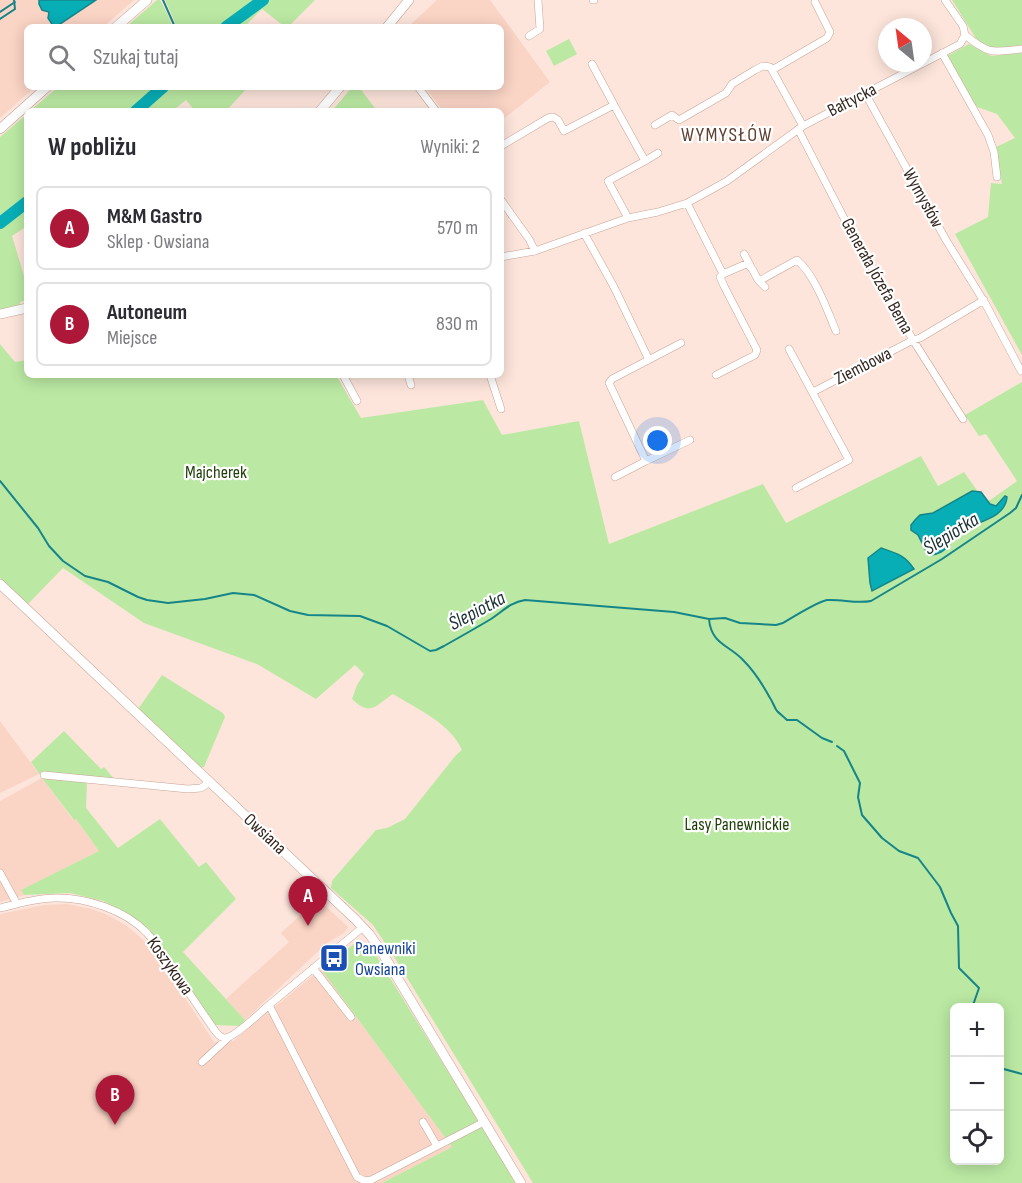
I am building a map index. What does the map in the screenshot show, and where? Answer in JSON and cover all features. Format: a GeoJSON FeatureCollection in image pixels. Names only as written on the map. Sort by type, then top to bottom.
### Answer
{"type":"FeatureCollection","features":[{"type":"Feature","properties":{"kind":"street"},"geometry":{"type":"LineString","coordinates":[[119,24],[147,0]]}},
{"type":"Feature","properties":{"kind":"street"},"geometry":{"type":"LineString","coordinates":[[389,24],[409,0]]}},
{"type":"Feature","properties":{"kind":"street"},"geometry":{"type":"LineString","coordinates":[[529,36],[540,29],[538,0]]}},
{"type":"Feature","properties":{"kind":"street"},"geometry":{"type":"LineString","coordinates":[[945,0],[963,26],[965,35],[984,50],[992,52],[1022,50]]}},
{"type":"Feature","properties":{"kind":"street"},"geometry":{"type":"LineString","coordinates":[[655,125],[672,115],[679,120],[726,93],[732,84],[754,70],[763,66],[770,67],[772,70],[827,38],[830,32],[815,2]]}},
{"type":"Feature","properties":{"kind":"street","name":"Bałtycka"},"geometry":{"type":"LineString","coordinates":[[504,256],[535,251],[628,218],[687,203],[727,181],[800,128],[960,44],[965,35]]}},
{"type":"Feature","properties":{"kind":"street"},"geometry":{"type":"LineString","coordinates":[[942,53],[988,135],[994,152],[997,177]]}},
{"type":"Feature","properties":{"kind":"street"},"geometry":{"type":"LineString","coordinates":[[592,64],[645,161]]}},
{"type":"Feature","properties":{"kind":"street","name":"Generała Józefa Bema"},"geometry":{"type":"LineString","coordinates":[[772,70],[846,222],[913,339],[963,419]]}},
{"type":"Feature","properties":{"kind":"street"},"geometry":{"type":"LineString","coordinates":[[0,129],[44,90]]}},
{"type":"Feature","properties":{"kind":"street"},"geometry":{"type":"LineString","coordinates":[[322,108],[338,90]]}},
{"type":"Feature","properties":{"kind":"street"},"geometry":{"type":"LineString","coordinates":[[420,90],[434,108]]}},
{"type":"Feature","properties":{"kind":"street","name":"Wymysłów"},"geometry":{"type":"LineString","coordinates":[[865,93],[946,240],[984,300],[1021,371]]}},
{"type":"Feature","properties":{"kind":"street"},"geometry":{"type":"LineString","coordinates":[[504,144],[548,118],[553,117],[558,120],[564,131],[614,105]]}},
{"type":"Feature","properties":{"kind":"street"},"geometry":{"type":"LineString","coordinates":[[628,218],[608,181],[658,153]]}},
{"type":"Feature","properties":{"kind":"street"},"geometry":{"type":"LineString","coordinates":[[687,203],[723,273]]}},
{"type":"Feature","properties":{"kind":"street"},"geometry":{"type":"LineString","coordinates":[[504,204],[535,251]]}},
{"type":"Feature","properties":{"kind":"street"},"geometry":{"type":"LineString","coordinates":[[584,233],[650,360]]}},
{"type":"Feature","properties":{"kind":"street"},"geometry":{"type":"LineString","coordinates":[[744,254],[759,281],[765,287]]}},
{"type":"Feature","properties":{"kind":"street"},"geometry":{"type":"LineString","coordinates":[[759,281],[798,260],[805,267],[826,305],[836,331]]}},
{"type":"Feature","properties":{"kind":"street"},"geometry":{"type":"LineString","coordinates":[[716,375],[755,355],[757,350],[720,277],[723,273],[746,264],[750,265]]}},
{"type":"Feature","properties":{"kind":"street"},"geometry":{"type":"LineString","coordinates":[[913,339],[920,338],[984,300]]}},
{"type":"Feature","properties":{"kind":"street"},"geometry":{"type":"LineString","coordinates":[[0,314],[24,309]]}},
{"type":"Feature","properties":{"kind":"street","name":"Ziembowa"},"geometry":{"type":"LineString","coordinates":[[813,392],[913,339]]}},
{"type":"Feature","properties":{"kind":"street"},"geometry":{"type":"LineString","coordinates":[[646,461],[609,383],[612,379],[681,343]]}},
{"type":"Feature","properties":{"kind":"street","name":"Ziembowa"},"geometry":{"type":"LineString","coordinates":[[789,349],[849,460],[796,488]]}},
{"type":"Feature","properties":{"kind":"street"},"geometry":{"type":"LineString","coordinates":[[345,378],[357,401]]}},
{"type":"Feature","properties":{"kind":"street"},"geometry":{"type":"LineString","coordinates":[[409,378],[411,385]]}},
{"type":"Feature","properties":{"kind":"street"},"geometry":{"type":"LineString","coordinates":[[491,378],[501,409]]}},
{"type":"Feature","properties":{"kind":"street"},"geometry":{"type":"LineString","coordinates":[[615,477],[690,440]]}},
{"type":"Feature","properties":{"kind":"street","name":"Owsiana"},"geometry":{"type":"LineString","coordinates":[[0,584],[363,927],[378,945],[521,1183]]}},
{"type":"Feature","properties":{"kind":"street"},"geometry":{"type":"LineString","coordinates":[[44,775],[188,789],[201,788],[210,782]]}},
{"type":"Feature","properties":{"kind":"street"},"geometry":{"type":"LineString","coordinates":[[0,873],[17,904]]}},
{"type":"Feature","properties":{"kind":"street","name":"Koszykowa"},"geometry":{"type":"LineString","coordinates":[[0,908],[42,898],[73,898],[113,910],[146,932],[214,1030],[226,1037]]}},
{"type":"Feature","properties":{"kind":"street"},"geometry":{"type":"LineString","coordinates":[[202,1062],[226,1037],[236,1033],[363,927]]}},
{"type":"Feature","properties":{"kind":"street"},"geometry":{"type":"LineString","coordinates":[[313,968],[351,1017]]}},
{"type":"Feature","properties":{"kind":"street"},"geometry":{"type":"LineString","coordinates":[[269,1005],[357,1177],[371,1180],[484,1122]]}},
{"type":"Feature","properties":{"kind":"street"},"geometry":{"type":"LineString","coordinates":[[423,1122],[437,1146]]}},
{"type":"Feature","properties":{"kind":"shaded area"},"geometry":{"type":"Polygon","coordinates":[[[0,0],[134,0],[106,24],[24,24],[24,90],[32,90],[0,118],[0,0]]]}},
{"type":"Feature","properties":{"kind":"shaded area"},"geometry":{"type":"Polygon","coordinates":[[[437,0],[490,0],[550,82],[504,119],[504,108],[441,108],[427,90],[504,90],[504,24],[411,24],[437,0]]]}},
{"type":"Feature","properties":{"kind":"shaded area"},"geometry":{"type":"Polygon","coordinates":[[[0,721],[39,774],[0,793],[0,721]]]}},
{"type":"Feature","properties":{"kind":"shaded area"},"geometry":{"type":"Polygon","coordinates":[[[42,778],[99,851],[22,890],[24,895],[0,902],[0,801],[42,778]]]}},
{"type":"Feature","properties":{"kind":"shaded area"},"geometry":{"type":"Polygon","coordinates":[[[318,899],[348,927],[344,933],[327,943],[245,1020],[226,999],[289,942],[281,933],[318,899]]]}},
{"type":"Feature","properties":{"kind":"shaded area"},"geometry":{"type":"Polygon","coordinates":[[[67,904],[108,915],[127,926],[151,947],[214,1042],[233,1041],[321,969],[452,1147],[382,1183],[0,1183],[0,914],[44,905],[67,904]]]}},
{"type":"Feature","properties":{"kind":"green space"},"geometry":{"type":"Polygon","coordinates":[[[157,0],[160,0],[172,24],[129,24],[157,0]]]}},
{"type":"Feature","properties":{"kind":"green space"},"geometry":{"type":"Polygon","coordinates":[[[165,0],[260,0],[227,24],[176,24],[165,0]]]}},
{"type":"Feature","properties":{"kind":"green space"},"geometry":{"type":"Polygon","coordinates":[[[269,0],[315,0],[291,24],[281,24],[262,9],[247,24],[235,24],[269,0]]]}},
{"type":"Feature","properties":{"kind":"green space"},"geometry":{"type":"Polygon","coordinates":[[[952,0],[1022,0],[1022,47],[992,49],[980,45],[952,0]]]}},
{"type":"Feature","properties":{"kind":"green space"},"geometry":{"type":"Polygon","coordinates":[[[569,39],[577,54],[554,66],[546,51],[569,39]]]}},
{"type":"Feature","properties":{"kind":"green space"},"geometry":{"type":"Polygon","coordinates":[[[969,44],[991,56],[1022,53],[1022,355],[955,234],[988,217],[991,183],[1002,184],[996,147],[1015,138],[997,114],[977,107],[961,84],[947,56],[969,44]]]}},
{"type":"Feature","properties":{"kind":"green space"},"geometry":{"type":"Polygon","coordinates":[[[54,90],[156,90],[135,108],[34,108],[54,90]]]}},
{"type":"Feature","properties":{"kind":"green space"},"geometry":{"type":"Polygon","coordinates":[[[164,90],[245,90],[229,108],[193,108],[186,100],[176,108],[143,108],[164,90]]]}},
{"type":"Feature","properties":{"kind":"green space"},"geometry":{"type":"Polygon","coordinates":[[[350,90],[361,90],[375,108],[334,108],[350,90]]]}},
{"type":"Feature","properties":{"kind":"green space"},"geometry":{"type":"Polygon","coordinates":[[[24,117],[24,201],[0,220],[0,137],[24,117]]]}},
{"type":"Feature","properties":{"kind":"green space"},"geometry":{"type":"Polygon","coordinates":[[[24,208],[24,228],[12,236],[24,276],[24,301],[20,302],[20,306],[0,310],[0,228],[24,208]]]}},
{"type":"Feature","properties":{"kind":"green space","name":"Lasy Panewnickie"},"geometry":{"type":"Polygon","coordinates":[[[0,344],[15,362],[24,360],[24,378],[338,378],[361,418],[483,400],[502,435],[579,421],[609,544],[763,484],[786,523],[921,456],[938,486],[964,472],[986,503],[1017,481],[986,434],[979,436],[965,415],[1022,382],[1022,1183],[533,1183],[373,925],[331,888],[332,881],[376,830],[387,828],[405,819],[462,750],[457,740],[441,724],[393,694],[374,707],[364,708],[359,705],[352,699],[364,674],[355,665],[316,699],[257,664],[144,623],[63,568],[28,604],[0,578],[0,344]]]}},
{"type":"Feature","properties":{"kind":"green space"},"geometry":{"type":"Polygon","coordinates":[[[162,675],[223,713],[225,717],[204,767],[200,768],[138,709],[162,675]]]}},
{"type":"Feature","properties":{"kind":"green space"},"geometry":{"type":"Polygon","coordinates":[[[64,731],[116,781],[87,782],[86,808],[118,848],[160,819],[199,867],[206,862],[236,899],[183,952],[245,1020],[240,1026],[215,1025],[150,930],[128,914],[103,901],[70,893],[24,895],[21,890],[99,851],[31,762],[64,731]]]}},
{"type":"Feature","properties":{"kind":"green space"},"geometry":{"type":"Polygon","coordinates":[[[360,942],[369,944],[517,1183],[382,1183],[452,1147],[321,969],[360,942]]]}},
{"type":"Feature","properties":{"kind":"water"},"geometry":{"type":"Polygon","coordinates":[[[39,0],[96,0],[60,24],[52,24],[48,18],[49,12],[42,10],[39,0]]]}},
{"type":"Feature","properties":{"kind":"water"},"geometry":{"type":"Polygon","coordinates":[[[972,491],[981,492],[990,504],[996,506],[1005,496],[1007,497],[1005,505],[994,516],[956,534],[947,548],[941,552],[928,555],[918,535],[911,530],[911,525],[920,515],[933,513],[972,491]]]}},
{"type":"Feature","properties":{"kind":"water"},"geometry":{"type":"Polygon","coordinates":[[[881,548],[904,558],[914,569],[872,591],[868,558],[881,548]]]}},
{"type":"Feature","properties":{"kind":"waterway"},"geometry":{"type":"LineString","coordinates":[[0,19],[15,9],[14,0]]}},
{"type":"Feature","properties":{"kind":"waterway"},"geometry":{"type":"LineString","coordinates":[[163,0],[174,24]]}},
{"type":"Feature","properties":{"kind":"waterway"},"geometry":{"type":"LineString","coordinates":[[230,24],[263,0]]}},
{"type":"Feature","properties":{"kind":"waterway"},"geometry":{"type":"LineString","coordinates":[[0,12],[15,2]]}},
{"type":"Feature","properties":{"kind":"waterway"},"geometry":{"type":"LineString","coordinates":[[139,108],[160,90]]}},
{"type":"Feature","properties":{"kind":"waterway"},"geometry":{"type":"LineString","coordinates":[[0,223],[24,204]]}},
{"type":"Feature","properties":{"kind":"waterway","name":"Ślepiotka"},"geometry":{"type":"LineString","coordinates":[[0,481],[63,561],[85,576],[108,582],[138,597],[168,603],[233,593],[254,595],[290,611],[308,615],[360,616],[387,626],[430,651],[462,636],[511,605],[525,600],[674,612],[709,619],[725,618],[740,623],[776,625],[823,601],[871,601],[942,559],[1010,513],[1016,508],[1022,495]]}},
{"type":"Feature","properties":{"kind":"waterway"},"geometry":{"type":"LineString","coordinates":[[709,619],[713,634],[751,669],[777,711],[787,720],[797,720],[822,738],[832,742]]}},
{"type":"Feature","properties":{"kind":"waterway"},"geometry":{"type":"LineString","coordinates":[[837,746],[844,751],[860,783],[858,797],[862,815],[882,838],[899,851],[918,858],[940,887],[958,926],[959,968],[979,988],[974,1003]]}},
{"type":"Feature","properties":{"kind":"waterway"},"geometry":{"type":"LineString","coordinates":[[1004,1069],[1022,1074]]}},
{"type":"Feature","properties":{"kind":"place","name":"M&M Gastro"},"geometry":{"type":"Point","coordinates":[308,926]}},
{"type":"Feature","properties":{"kind":"place","name":"Panewniki Owsiana"},"geometry":{"type":"Point","coordinates":[334,958]}},
{"type":"Feature","properties":{"kind":"place","name":"Autoneum"},"geometry":{"type":"Point","coordinates":[115,1125]}},
{"type":"Feature","properties":{"kind":"district","name":"WYMYSŁÓW"},"geometry":{"type":"Point","coordinates":[727,135]}},
{"type":"Feature","properties":{"kind":"park label","name":"Majcherek"},"geometry":{"type":"Point","coordinates":[216,472]}}]}
